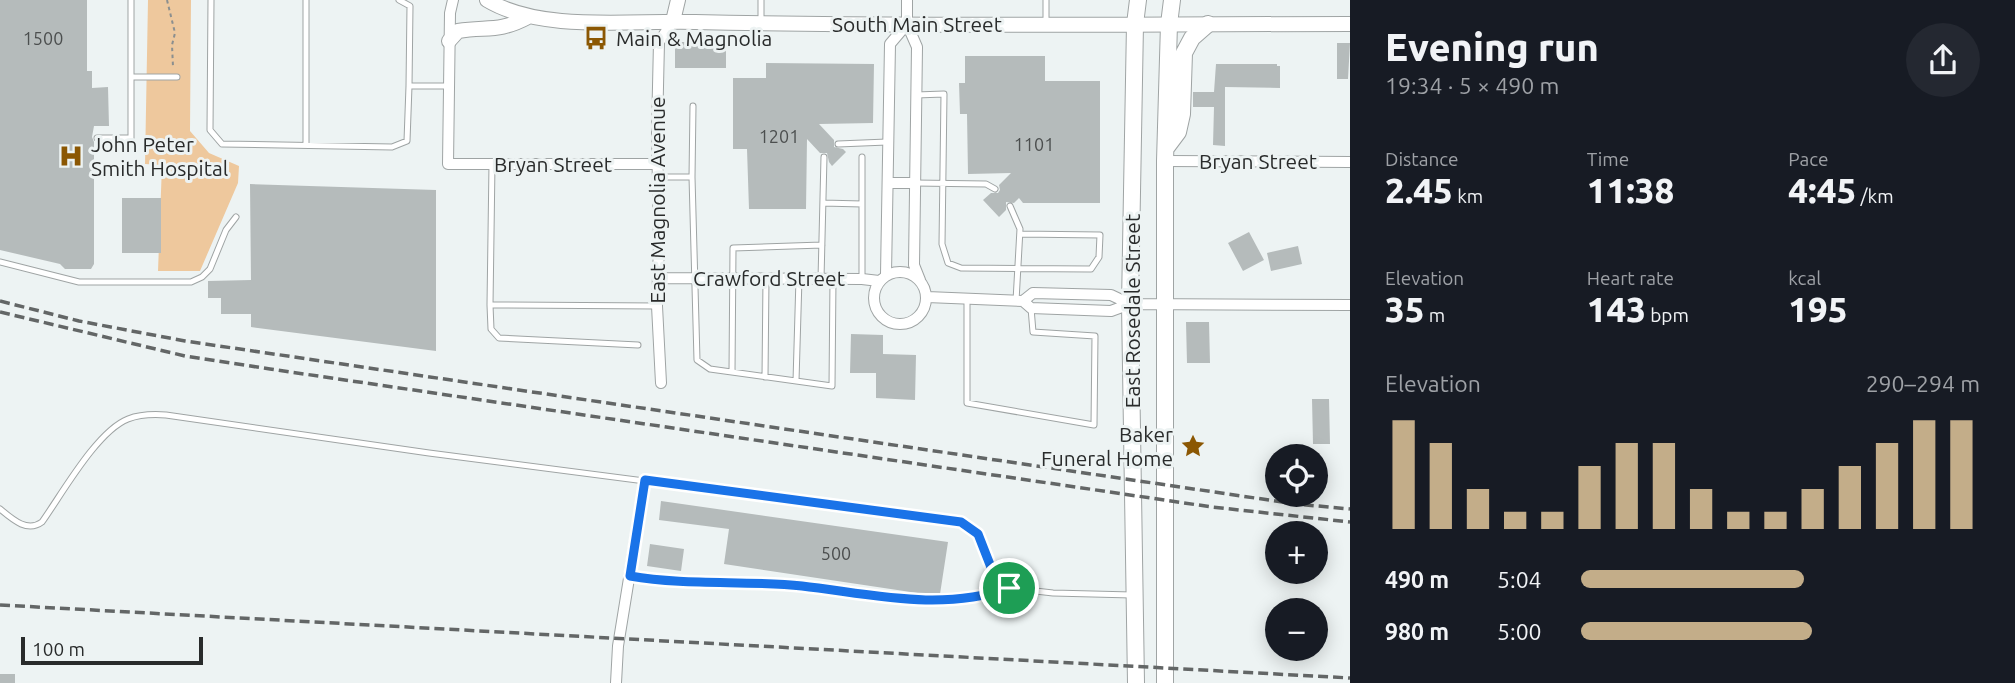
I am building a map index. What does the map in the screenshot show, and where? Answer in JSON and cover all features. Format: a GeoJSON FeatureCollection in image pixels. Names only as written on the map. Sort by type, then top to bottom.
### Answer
{"type":"FeatureCollection","features":[{"type":"Feature","properties":{"kind":"main road","name":"East Rosedale Street"},"geometry":{"type":"LineString","coordinates":[[1136,683],[1130,304],[1135,24],[1138,0]]}},
{"type":"Feature","properties":{"kind":"main road","name":"East Rosedale Street"},"geometry":{"type":"LineString","coordinates":[[1165,683],[1166,155],[1171,0]]}},
{"type":"Feature","properties":{"kind":"main road"},"geometry":{"type":"LineString","coordinates":[[1166,155],[1178,132],[1182,114],[1184,53],[1192,38],[1208,24]]}},
{"type":"Feature","properties":{"kind":"street"},"geometry":{"type":"LineString","coordinates":[[449,86],[450,13],[453,0]]}},
{"type":"Feature","properties":{"kind":"street","name":"South Main Street"},"geometry":{"type":"LineString","coordinates":[[487,0],[528,17],[590,21],[761,24],[1350,24]]}},
{"type":"Feature","properties":{"kind":"street"},"geometry":{"type":"LineString","coordinates":[[673,21],[678,0]]}},
{"type":"Feature","properties":{"kind":"street"},"geometry":{"type":"LineString","coordinates":[[907,0],[907,24],[917,47],[914,265],[927,297],[922,313],[908,323],[891,323],[878,313],[873,296],[883,277],[888,183],[890,44],[907,24]]}},
{"type":"Feature","properties":{"kind":"street"},"geometry":{"type":"LineString","coordinates":[[449,41],[458,32],[512,26],[528,17]]}},
{"type":"Feature","properties":{"kind":"street","name":"East Magnolia Avenue"},"geometry":{"type":"LineString","coordinates":[[661,383],[656,306],[659,42],[673,21]]}},
{"type":"Feature","properties":{"kind":"street","name":"Bryan Street"},"geometry":{"type":"LineString","coordinates":[[449,86],[448,164],[658,164]]}},
{"type":"Feature","properties":{"kind":"street","name":"Bryan Street"},"geometry":{"type":"LineString","coordinates":[[1166,155],[1350,162]]}},
{"type":"Feature","properties":{"kind":"street"},"geometry":{"type":"LineString","coordinates":[[888,183],[915,183]]}},
{"type":"Feature","properties":{"kind":"street"},"geometry":{"type":"LineString","coordinates":[[883,277],[905,271],[920,280]]}},
{"type":"Feature","properties":{"kind":"street","name":"Crawford Street"},"geometry":{"type":"LineString","coordinates":[[658,278],[883,277]]}},
{"type":"Feature","properties":{"kind":"street"},"geometry":{"type":"LineString","coordinates":[[927,297],[1023,303],[1033,293],[1111,295],[1130,304],[1350,305]]}},
{"type":"Feature","properties":{"kind":"street"},"geometry":{"type":"LineString","coordinates":[[616,683],[618,646],[645,480]]}},
{"type":"Feature","properties":{"kind":"lane"},"geometry":{"type":"LineString","coordinates":[[97,138],[131,138],[131,0]]}},
{"type":"Feature","properties":{"kind":"lane"},"geometry":{"type":"LineString","coordinates":[[211,0],[210,130],[222,144],[391,147],[407,141],[410,6],[399,0]]}},
{"type":"Feature","properties":{"kind":"lane"},"geometry":{"type":"LineString","coordinates":[[306,0],[306,145]]}},
{"type":"Feature","properties":{"kind":"lane"},"geometry":{"type":"LineString","coordinates":[[761,0],[761,24]]}},
{"type":"Feature","properties":{"kind":"lane"},"geometry":{"type":"LineString","coordinates":[[1046,0],[1046,24]]}},
{"type":"Feature","properties":{"kind":"lane"},"geometry":{"type":"LineString","coordinates":[[131,77],[177,76]]}},
{"type":"Feature","properties":{"kind":"lane"},"geometry":{"type":"LineString","coordinates":[[409,86],[449,86]]}},
{"type":"Feature","properties":{"kind":"lane"},"geometry":{"type":"LineString","coordinates":[[916,95],[944,94],[942,244],[948,263],[961,268],[1091,269],[1099,257],[1100,235],[1020,234]]}},
{"type":"Feature","properties":{"kind":"lane"},"geometry":{"type":"LineString","coordinates":[[693,106],[693,278],[697,360],[710,369],[832,386],[833,279]]}},
{"type":"Feature","properties":{"kind":"lane"},"geometry":{"type":"LineString","coordinates":[[838,144],[888,142]]}},
{"type":"Feature","properties":{"kind":"lane"},"geometry":{"type":"LineString","coordinates":[[821,279],[824,157]]}},
{"type":"Feature","properties":{"kind":"lane"},"geometry":{"type":"LineString","coordinates":[[862,157],[862,279]]}},
{"type":"Feature","properties":{"kind":"lane"},"geometry":{"type":"LineString","coordinates":[[492,164],[491,329],[499,338],[638,345]]}},
{"type":"Feature","properties":{"kind":"lane"},"geometry":{"type":"LineString","coordinates":[[658,177],[692,177]]}},
{"type":"Feature","properties":{"kind":"lane"},"geometry":{"type":"LineString","coordinates":[[915,183],[986,184],[995,189]]}},
{"type":"Feature","properties":{"kind":"lane"},"geometry":{"type":"LineString","coordinates":[[823,203],[862,204]]}},
{"type":"Feature","properties":{"kind":"lane"},"geometry":{"type":"LineString","coordinates":[[967,299],[967,403],[1094,425],[1096,336],[1033,332],[1023,303],[1017,269],[1020,229],[1010,206]]}},
{"type":"Feature","properties":{"kind":"lane"},"geometry":{"type":"LineString","coordinates":[[0,262],[79,282],[191,282],[210,269],[226,230],[236,217]]}},
{"type":"Feature","properties":{"kind":"lane"},"geometry":{"type":"LineString","coordinates":[[732,372],[733,248],[822,245]]}},
{"type":"Feature","properties":{"kind":"lane"},"geometry":{"type":"LineString","coordinates":[[765,377],[766,278]]}},
{"type":"Feature","properties":{"kind":"lane"},"geometry":{"type":"LineString","coordinates":[[796,381],[799,278]]}},
{"type":"Feature","properties":{"kind":"lane"},"geometry":{"type":"LineString","coordinates":[[490,305],[656,306]]}},
{"type":"Feature","properties":{"kind":"lane"},"geometry":{"type":"LineString","coordinates":[[0,509],[14,521],[36,527],[91,451],[113,428],[127,419],[144,414],[217,421],[429,453],[961,522],[978,534],[996,580],[1009,588]]}},
{"type":"Feature","properties":{"kind":"lane"},"geometry":{"type":"LineString","coordinates":[[630,576],[660,581],[801,586],[877,598],[945,600],[990,594],[1009,588],[1053,593],[1135,596]]}},
{"type":"Feature","properties":{"kind":"path"},"geometry":{"type":"LineString","coordinates":[[167,0],[176,33],[172,45],[172,59],[173,71],[177,76]]}},
{"type":"Feature","properties":{"kind":"shaded area"},"geometry":{"type":"Polygon","coordinates":[[[148,0],[191,0],[190,131],[209,153],[239,166],[238,183],[200,271],[158,271],[162,165],[145,164],[148,0]]]}},
{"type":"Feature","properties":{"kind":"building"},"geometry":{"type":"Polygon","coordinates":[[[0,0],[87,0],[87,71],[92,71],[92,88],[108,87],[109,126],[94,126],[92,137],[94,264],[91,269],[65,269],[60,264],[0,250],[0,0]]]}},
{"type":"Feature","properties":{"kind":"building"},"geometry":{"type":"Polygon","coordinates":[[[675,42],[726,42],[726,68],[675,68],[675,42]]]}},
{"type":"Feature","properties":{"kind":"building"},"geometry":{"type":"Polygon","coordinates":[[[1337,43],[1350,43],[1348,79],[1337,79],[1337,43]]]}},
{"type":"Feature","properties":{"kind":"building"},"geometry":{"type":"Polygon","coordinates":[[[965,56],[1045,56],[1045,81],[1100,81],[1100,203],[1023,203],[1019,198],[1014,203],[1006,202],[1006,210],[999,217],[983,200],[991,193],[998,193],[999,185],[1011,173],[968,174],[967,114],[960,114],[959,83],[965,83],[965,56]]]}},
{"type":"Feature","properties":{"kind":"building"},"geometry":{"type":"Polygon","coordinates":[[[766,63],[874,64],[873,123],[819,124],[834,140],[834,147],[846,152],[832,166],[827,153],[820,153],[807,139],[806,209],[749,209],[747,149],[733,149],[733,78],[766,78],[766,63]]]}},
{"type":"Feature","properties":{"kind":"building"},"geometry":{"type":"Polygon","coordinates":[[[1216,64],[1280,66],[1280,88],[1225,87],[1225,146],[1213,145],[1214,107],[1193,107],[1193,92],[1214,92],[1216,64]]]}},
{"type":"Feature","properties":{"kind":"building"},"geometry":{"type":"Polygon","coordinates":[[[250,184],[436,190],[436,351],[251,327],[251,314],[221,314],[221,298],[208,298],[208,281],[251,280],[250,184]]]}},
{"type":"Feature","properties":{"kind":"building"},"geometry":{"type":"Polygon","coordinates":[[[122,198],[161,198],[161,253],[122,253],[122,198]]]}},
{"type":"Feature","properties":{"kind":"building"},"geometry":{"type":"Polygon","coordinates":[[[1249,232],[1264,260],[1243,271],[1228,243],[1249,232]]]}},
{"type":"Feature","properties":{"kind":"building"},"geometry":{"type":"Polygon","coordinates":[[[1298,246],[1302,264],[1271,271],[1267,253],[1298,246]]]}},
{"type":"Feature","properties":{"kind":"building"},"geometry":{"type":"Polygon","coordinates":[[[1186,322],[1209,322],[1210,363],[1187,363],[1186,322]]]}},
{"type":"Feature","properties":{"kind":"building"},"geometry":{"type":"Polygon","coordinates":[[[851,334],[883,335],[883,354],[916,355],[915,400],[876,398],[876,373],[850,373],[851,334]]]}},
{"type":"Feature","properties":{"kind":"building"},"geometry":{"type":"Polygon","coordinates":[[[1312,399],[1329,399],[1330,444],[1313,444],[1312,399]]]}},
{"type":"Feature","properties":{"kind":"building"},"geometry":{"type":"Polygon","coordinates":[[[661,501],[948,542],[940,594],[924,594],[724,564],[729,529],[659,520],[661,501]]]}},
{"type":"Feature","properties":{"kind":"building"},"geometry":{"type":"Polygon","coordinates":[[[650,544],[684,549],[681,571],[647,566],[650,544]]]}},
{"type":"Feature","properties":{"kind":"building"},"geometry":{"type":"Polygon","coordinates":[[[0,674],[15,674],[15,683],[0,683],[0,674]]]}},
{"type":"Feature","properties":{"kind":"railway"},"geometry":{"type":"LineString","coordinates":[[0,301],[79,321],[185,341],[1296,504],[1350,509]]}},
{"type":"Feature","properties":{"kind":"railway"},"geometry":{"type":"LineString","coordinates":[[0,312],[185,356],[1212,507],[1350,522]]}},
{"type":"Feature","properties":{"kind":"railway"},"geometry":{"type":"LineString","coordinates":[[0,605],[1350,678]]}},
{"type":"Feature","properties":{"kind":"place","name":"Main & Magnolia"},"geometry":{"type":"Point","coordinates":[596,38]}},
{"type":"Feature","properties":{"kind":"place","name":"John Peter Smith Hospital"},"geometry":{"type":"Point","coordinates":[71,156]}},
{"type":"Feature","properties":{"kind":"place","name":"Baker Funeral Home"},"geometry":{"type":"Point","coordinates":[1193,446]}},
{"type":"Feature","properties":{"kind":"route"},"geometry":{"type":"LineString","coordinates":[[645,480],[961,522],[978,534],[996,580],[1009,588],[990,594],[945,600],[877,598],[801,586],[660,581],[630,576],[645,480]]}}]}
